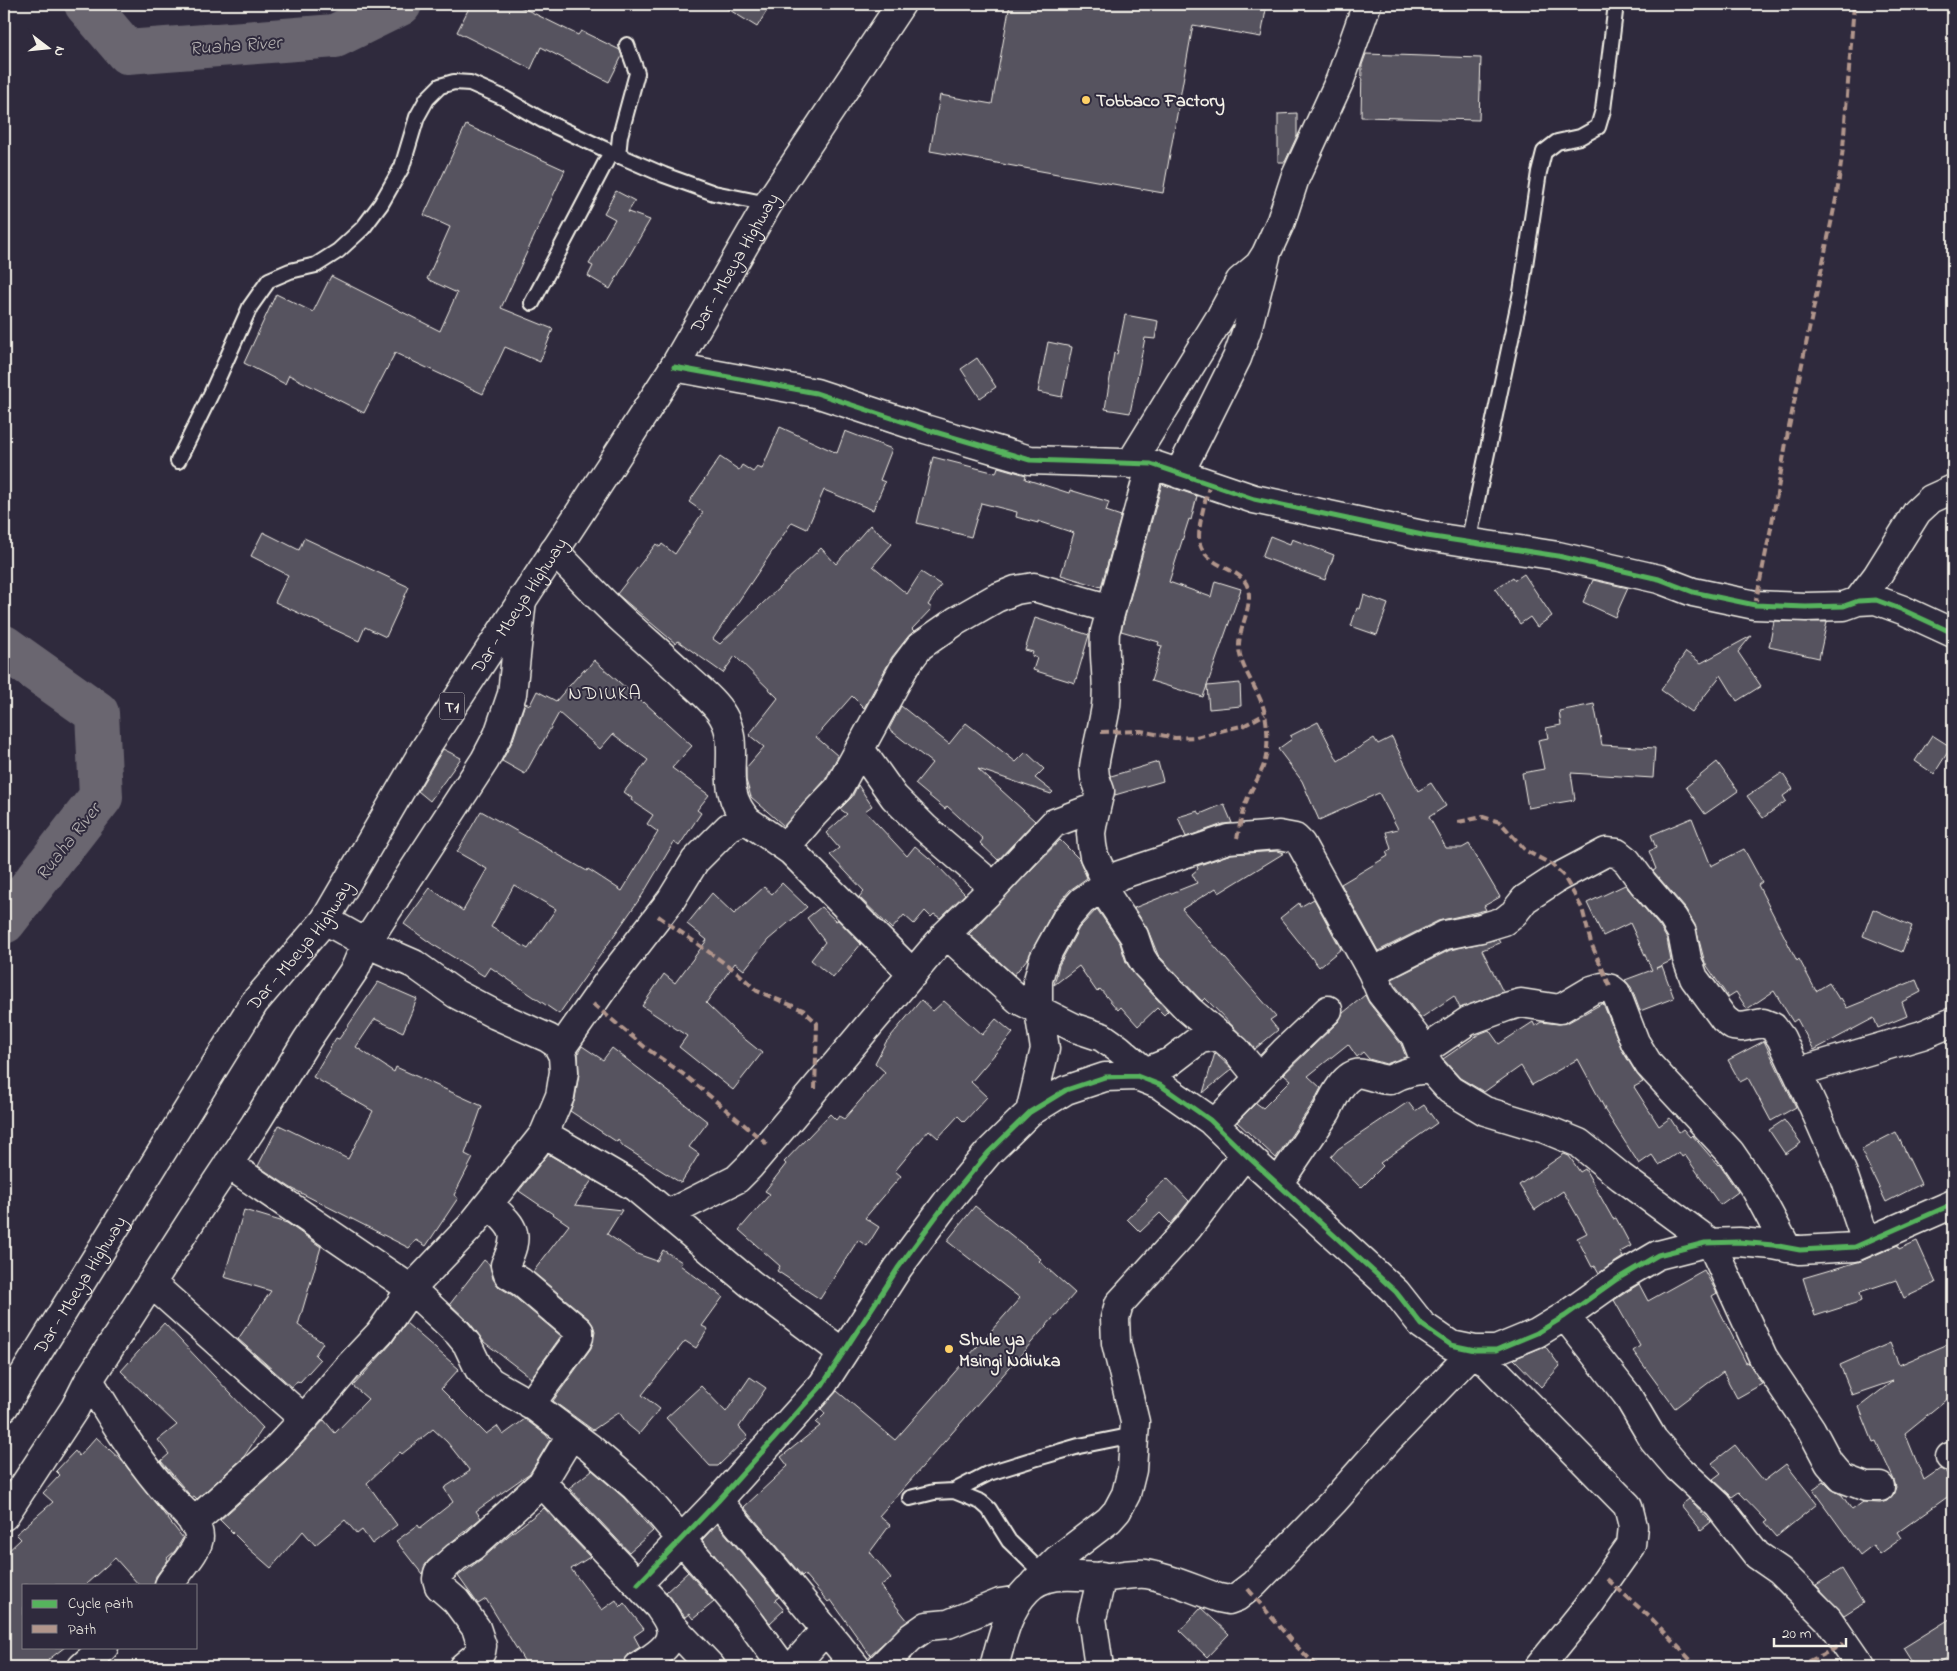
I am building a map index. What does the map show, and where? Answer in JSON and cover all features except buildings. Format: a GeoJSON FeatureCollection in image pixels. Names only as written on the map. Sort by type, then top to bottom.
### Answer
{"type":"FeatureCollection","features":[{"type":"Feature","properties":{"kind":"main road","name":"Dar - Mbeya Highway"},"geometry":{"type":"LineString","coordinates":[[4,1407],[254,1003],[325,920],[424,750],[674,367],[768,204],[901,4]]}},
{"type":"Feature","properties":{"kind":"main road"},"geometry":{"type":"LineString","coordinates":[[1259,1078],[1236,1050],[1189,1010],[1146,965],[1141,957],[1134,936],[1105,886],[1094,856],[1091,833],[1100,791],[1094,777],[1094,767],[1106,706],[1105,632],[1140,464],[1240,281],[1260,265],[1266,254],[1281,221],[1295,178],[1340,80],[1367,4]]}},
{"type":"Feature","properties":{"kind":"main road"},"geometry":{"type":"LineString","coordinates":[[1178,474],[1237,358],[1266,254]]}},
{"type":"Feature","properties":{"kind":"main road"},"geometry":{"type":"LineString","coordinates":[[674,367],[816,393],[925,429],[1030,460],[1140,464],[1178,474],[1254,500],[1427,536],[1558,556],[1659,579],[1693,592],[1755,605],[1844,606],[1858,601],[1876,600],[1953,633]]}},
{"type":"Feature","properties":{"kind":"main road"},"geometry":{"type":"LineString","coordinates":[[1858,601],[1877,576],[1917,512],[1931,499],[1953,489]]}},
{"type":"Feature","properties":{"kind":"main road"},"geometry":{"type":"LineString","coordinates":[[554,551],[624,622],[701,691],[722,714],[728,725],[732,797],[738,811],[748,821],[786,848],[913,974]]}},
{"type":"Feature","properties":{"kind":"main road"},"geometry":{"type":"LineString","coordinates":[[786,848],[838,789],[905,666],[920,646],[956,621],[1016,590],[1034,587],[1111,608]]}},
{"type":"Feature","properties":{"kind":"main road"},"geometry":{"type":"LineString","coordinates":[[4,1516],[75,1408],[89,1380],[255,1124],[306,1040],[355,969],[366,943],[470,784],[498,735],[512,694],[522,599]]}},
{"type":"Feature","properties":{"kind":"main road"},"geometry":{"type":"LineString","coordinates":[[860,749],[894,797],[925,828],[994,887]]}},
{"type":"Feature","properties":{"kind":"main road"},"geometry":{"type":"LineString","coordinates":[[668,1214],[737,1179],[946,934],[994,887],[1054,823],[1096,806]]}},
{"type":"Feature","properties":{"kind":"main road"},"geometry":{"type":"LineString","coordinates":[[560,1050],[609,980],[671,900],[695,861],[729,826],[741,820],[748,821]]}},
{"type":"Feature","properties":{"kind":"main road"},"geometry":{"type":"LineString","coordinates":[[1054,823],[1080,833],[1092,845]]}},
{"type":"Feature","properties":{"kind":"main road"},"geometry":{"type":"LineString","coordinates":[[1030,1112],[1045,1049],[1038,980],[1044,959],[1066,920],[1082,901],[1120,875],[1228,839],[1279,835],[1295,838],[1301,844],[1372,972],[1380,993],[1415,1036],[1426,1060],[1450,1090],[1485,1112],[1545,1129],[1579,1143],[1621,1177],[1711,1242],[1763,1357],[1811,1429],[1829,1463],[1842,1478],[1866,1487],[1880,1487]]}},
{"type":"Feature","properties":{"kind":"main road"},"geometry":{"type":"LineString","coordinates":[[1372,972],[1445,935],[1481,928],[1504,921],[1514,913],[1525,899],[1557,878],[1606,852],[1617,853],[1627,861],[1643,884],[1673,918],[1682,933],[1687,958],[1694,978],[1724,1019],[1733,1026],[1742,1027],[1763,1024],[1773,1027],[1785,1045],[1843,1174],[1866,1242]]}},
{"type":"Feature","properties":{"kind":"main road"},"geometry":{"type":"LineString","coordinates":[[193,1523],[275,1450],[380,1333],[411,1289],[471,1226],[544,1134],[560,1096],[564,1072],[564,1056],[557,1044],[456,994],[414,964],[366,943],[325,920]]}},
{"type":"Feature","properties":{"kind":"main road"},"geometry":{"type":"LineString","coordinates":[[946,934],[1019,1000],[1075,1028],[1102,1037],[1119,1049],[1152,1078],[1214,1124],[1396,1292],[1422,1325],[1451,1345],[1475,1350],[1496,1350],[1537,1333],[1565,1316],[1617,1278],[1658,1255],[1711,1242],[1739,1242],[1800,1250],[1855,1247],[1953,1204]]}},
{"type":"Feature","properties":{"kind":"main road"},"geometry":{"type":"LineString","coordinates":[[1278,1184],[1348,1078],[1362,1073],[1390,1080],[1426,1060],[1468,1021],[1521,1003],[1560,1009],[1592,990],[1602,987],[1611,989],[1616,993],[1635,1042],[1649,1065],[1730,1152],[1756,1190],[1787,1248]]}},
{"type":"Feature","properties":{"kind":"main road"},"geometry":{"type":"LineString","coordinates":[[1214,1124],[1328,1010]]}},
{"type":"Feature","properties":{"kind":"main road"},"geometry":{"type":"LineString","coordinates":[[1797,1072],[1922,1035],[1953,1022]]}},
{"type":"Feature","properties":{"kind":"main road"},"geometry":{"type":"LineString","coordinates":[[638,1584],[680,1538],[718,1501],[823,1384],[898,1268],[947,1202],[988,1153],[1030,1112],[1066,1090],[1105,1077],[1137,1076],[1152,1078],[1200,1039],[1221,1036]]}},
{"type":"Feature","properties":{"kind":"main road"},"geometry":{"type":"LineString","coordinates":[[544,1134],[635,1187],[751,1284],[842,1353]]}},
{"type":"Feature","properties":{"kind":"main road"},"geometry":{"type":"LineString","coordinates":[[994,1667],[1006,1625],[1030,1588],[1090,1533],[1108,1520],[1117,1511],[1126,1494],[1132,1470],[1135,1422],[1116,1342],[1115,1318],[1119,1304],[1188,1228],[1245,1154]]}},
{"type":"Feature","properties":{"kind":"main road"},"geometry":{"type":"LineString","coordinates":[[228,1164],[411,1289],[458,1333],[467,1344],[479,1370],[491,1382],[530,1405],[590,1448],[635,1488],[654,1507],[745,1615],[783,1667]]}},
{"type":"Feature","properties":{"kind":"main road"},"geometry":{"type":"LineString","coordinates":[[489,1204],[509,1224],[514,1232],[513,1247],[505,1265],[508,1274],[521,1282],[578,1331],[579,1338],[577,1342],[530,1405]]}},
{"type":"Feature","properties":{"kind":"main road"},"geometry":{"type":"LineString","coordinates":[[151,1283],[304,1419]]}},
{"type":"Feature","properties":{"kind":"main road"},"geometry":{"type":"LineString","coordinates":[[1565,1316],[1627,1395],[1653,1438],[1678,1468],[1718,1505],[1757,1555],[1780,1571],[1828,1619],[1861,1667]]}},
{"type":"Feature","properties":{"kind":"main road"},"geometry":{"type":"LineString","coordinates":[[881,1667],[910,1638],[927,1626],[948,1624],[1000,1603],[1050,1576],[1145,1574],[1219,1598],[1229,1600],[1237,1597],[1254,1584],[1334,1501],[1389,1439],[1475,1350]]}},
{"type":"Feature","properties":{"kind":"main road"},"geometry":{"type":"LineString","coordinates":[[1475,1350],[1628,1506],[1633,1526],[1631,1545],[1586,1609],[1539,1667]]}},
{"type":"Feature","properties":{"kind":"main road"},"geometry":{"type":"LineString","coordinates":[[89,1380],[152,1478],[193,1523],[199,1534],[197,1549],[186,1560],[170,1584]]}},
{"type":"Feature","properties":{"kind":"main road"},"geometry":{"type":"LineString","coordinates":[[463,1667],[480,1652],[482,1646],[476,1628],[456,1601],[440,1586],[437,1579],[438,1574],[542,1483],[572,1435]]}},
{"type":"Feature","properties":{"kind":"main road"},"geometry":{"type":"LineString","coordinates":[[542,1483],[638,1584],[659,1607],[670,1624],[711,1667]]}},
{"type":"Feature","properties":{"kind":"main road"},"geometry":{"type":"LineString","coordinates":[[718,1501],[856,1667]]}},
{"type":"Feature","properties":{"kind":"main road"},"geometry":{"type":"LineString","coordinates":[[1099,1667],[1092,1618],[1102,1576]]}},
{"type":"Feature","properties":{"kind":"main road"},"geometry":{"type":"LineString","coordinates":[[638,1667],[665,1648],[671,1635],[670,1624]]}},
{"type":"Feature","properties":{"kind":"main road"},"geometry":{"type":"LineString","coordinates":[[793,1667],[825,1630]]}},
{"type":"Feature","properties":{"kind":"main road"},"geometry":{"type":"LineString","coordinates":[[82,1667],[103,1648]]}},
{"type":"Feature","properties":{"kind":"lane"},"geometry":{"type":"LineString","coordinates":[[1468,542],[1519,301],[1539,172],[1544,152],[1557,142],[1580,137],[1598,127],[1603,110],[1616,4]]}},
{"type":"Feature","properties":{"kind":"lane"},"geometry":{"type":"LineString","coordinates":[[532,303],[614,154],[637,73],[627,45]]}},
{"type":"Feature","properties":{"kind":"lane"},"geometry":{"type":"LineString","coordinates":[[178,461],[211,394],[238,331],[255,300],[269,280],[290,271],[316,265],[338,251],[363,228],[381,204],[402,167],[417,117],[426,99],[440,86],[454,82],[470,83],[502,97],[542,120],[614,154],[714,194],[768,204]]}},
{"type":"Feature","properties":{"kind":"lane"},"geometry":{"type":"LineString","coordinates":[[910,1498],[934,1492],[954,1491],[989,1473],[1079,1446],[1134,1434]]}},
{"type":"Feature","properties":{"kind":"lane"},"geometry":{"type":"LineString","coordinates":[[954,1491],[981,1502],[989,1509],[1009,1541],[1030,1588]]}},
{"type":"Feature","properties":{"kind":"waterway","name":"Ruaha River"},"geometry":{"type":"LineString","coordinates":[[86,4],[127,52],[335,36],[400,4]]}},
{"type":"Feature","properties":{"kind":"waterway","name":"Ruaha River"},"geometry":{"type":"LineString","coordinates":[[4,647],[97,713],[101,797],[4,922]]}},
{"type":"Feature","properties":{"kind":"marked path"},"geometry":{"type":"LineString","coordinates":[[1755,605],[1837,194],[1843,148],[1854,4]]}},
{"type":"Feature","properties":{"kind":"marked path"},"geometry":{"type":"LineString","coordinates":[[1210,484],[1200,523],[1200,544],[1210,558],[1239,576],[1245,581],[1248,588],[1249,603],[1239,640],[1240,656],[1263,706],[1267,727],[1265,761],[1242,813],[1237,838]]}},
{"type":"Feature","properties":{"kind":"marked path"},"geometry":{"type":"LineString","coordinates":[[1101,732],[1141,731],[1175,738],[1196,737],[1245,725],[1265,714]]}},
{"type":"Feature","properties":{"kind":"marked path"},"geometry":{"type":"LineString","coordinates":[[1458,822],[1483,817],[1500,822],[1526,851],[1551,864],[1563,875],[1582,908],[1591,943],[1611,989]]}},
{"type":"Feature","properties":{"kind":"marked path"},"geometry":{"type":"LineString","coordinates":[[658,916],[737,972],[757,991],[803,1010],[817,1023],[815,1089]]}},
{"type":"Feature","properties":{"kind":"marked path"},"geometry":{"type":"LineString","coordinates":[[593,1004],[646,1048],[686,1076],[768,1145]]}},
{"type":"Feature","properties":{"kind":"marked path"},"geometry":{"type":"LineString","coordinates":[[1607,1579],[1653,1620],[1697,1667]]}},
{"type":"Feature","properties":{"kind":"marked path"},"geometry":{"type":"LineString","coordinates":[[1248,1589],[1294,1644],[1318,1667]]}},
{"type":"Feature","properties":{"kind":"marked path"},"geometry":{"type":"LineString","coordinates":[[1798,1667],[1844,1644]]}},
{"type":"Feature","properties":{"kind":"cycle path"},"geometry":{"type":"LineString","coordinates":[[674,367],[816,393],[925,429],[1030,460],[1151,464],[1254,499],[1427,536],[1558,556],[1659,579],[1693,592],[1755,605],[1844,606],[1858,601],[1876,600],[1953,633]]}},
{"type":"Feature","properties":{"kind":"cycle path"},"geometry":{"type":"LineString","coordinates":[[638,1584],[718,1501],[823,1384],[898,1268],[947,1202],[988,1153],[1030,1112],[1066,1090],[1105,1077],[1137,1076],[1160,1085],[1210,1120],[1396,1292],[1422,1325],[1451,1345],[1475,1350],[1496,1350],[1537,1333],[1565,1316],[1617,1279],[1658,1255],[1705,1243],[1739,1242],[1800,1250],[1855,1247],[1953,1204]]}},
{"type":"Feature","properties":{"kind":"place","name":"Tobbaco Factory"},"geometry":{"type":"Point","coordinates":[1086,100]}},
{"type":"Feature","properties":{"kind":"place","name":"Shule ya Msingi Ndiuka"},"geometry":{"type":"Point","coordinates":[949,1349]}},
{"type":"Feature","properties":{"kind":"district","name":"NDIUKA"},"geometry":{"type":"Point","coordinates":[605,692]}}]}
